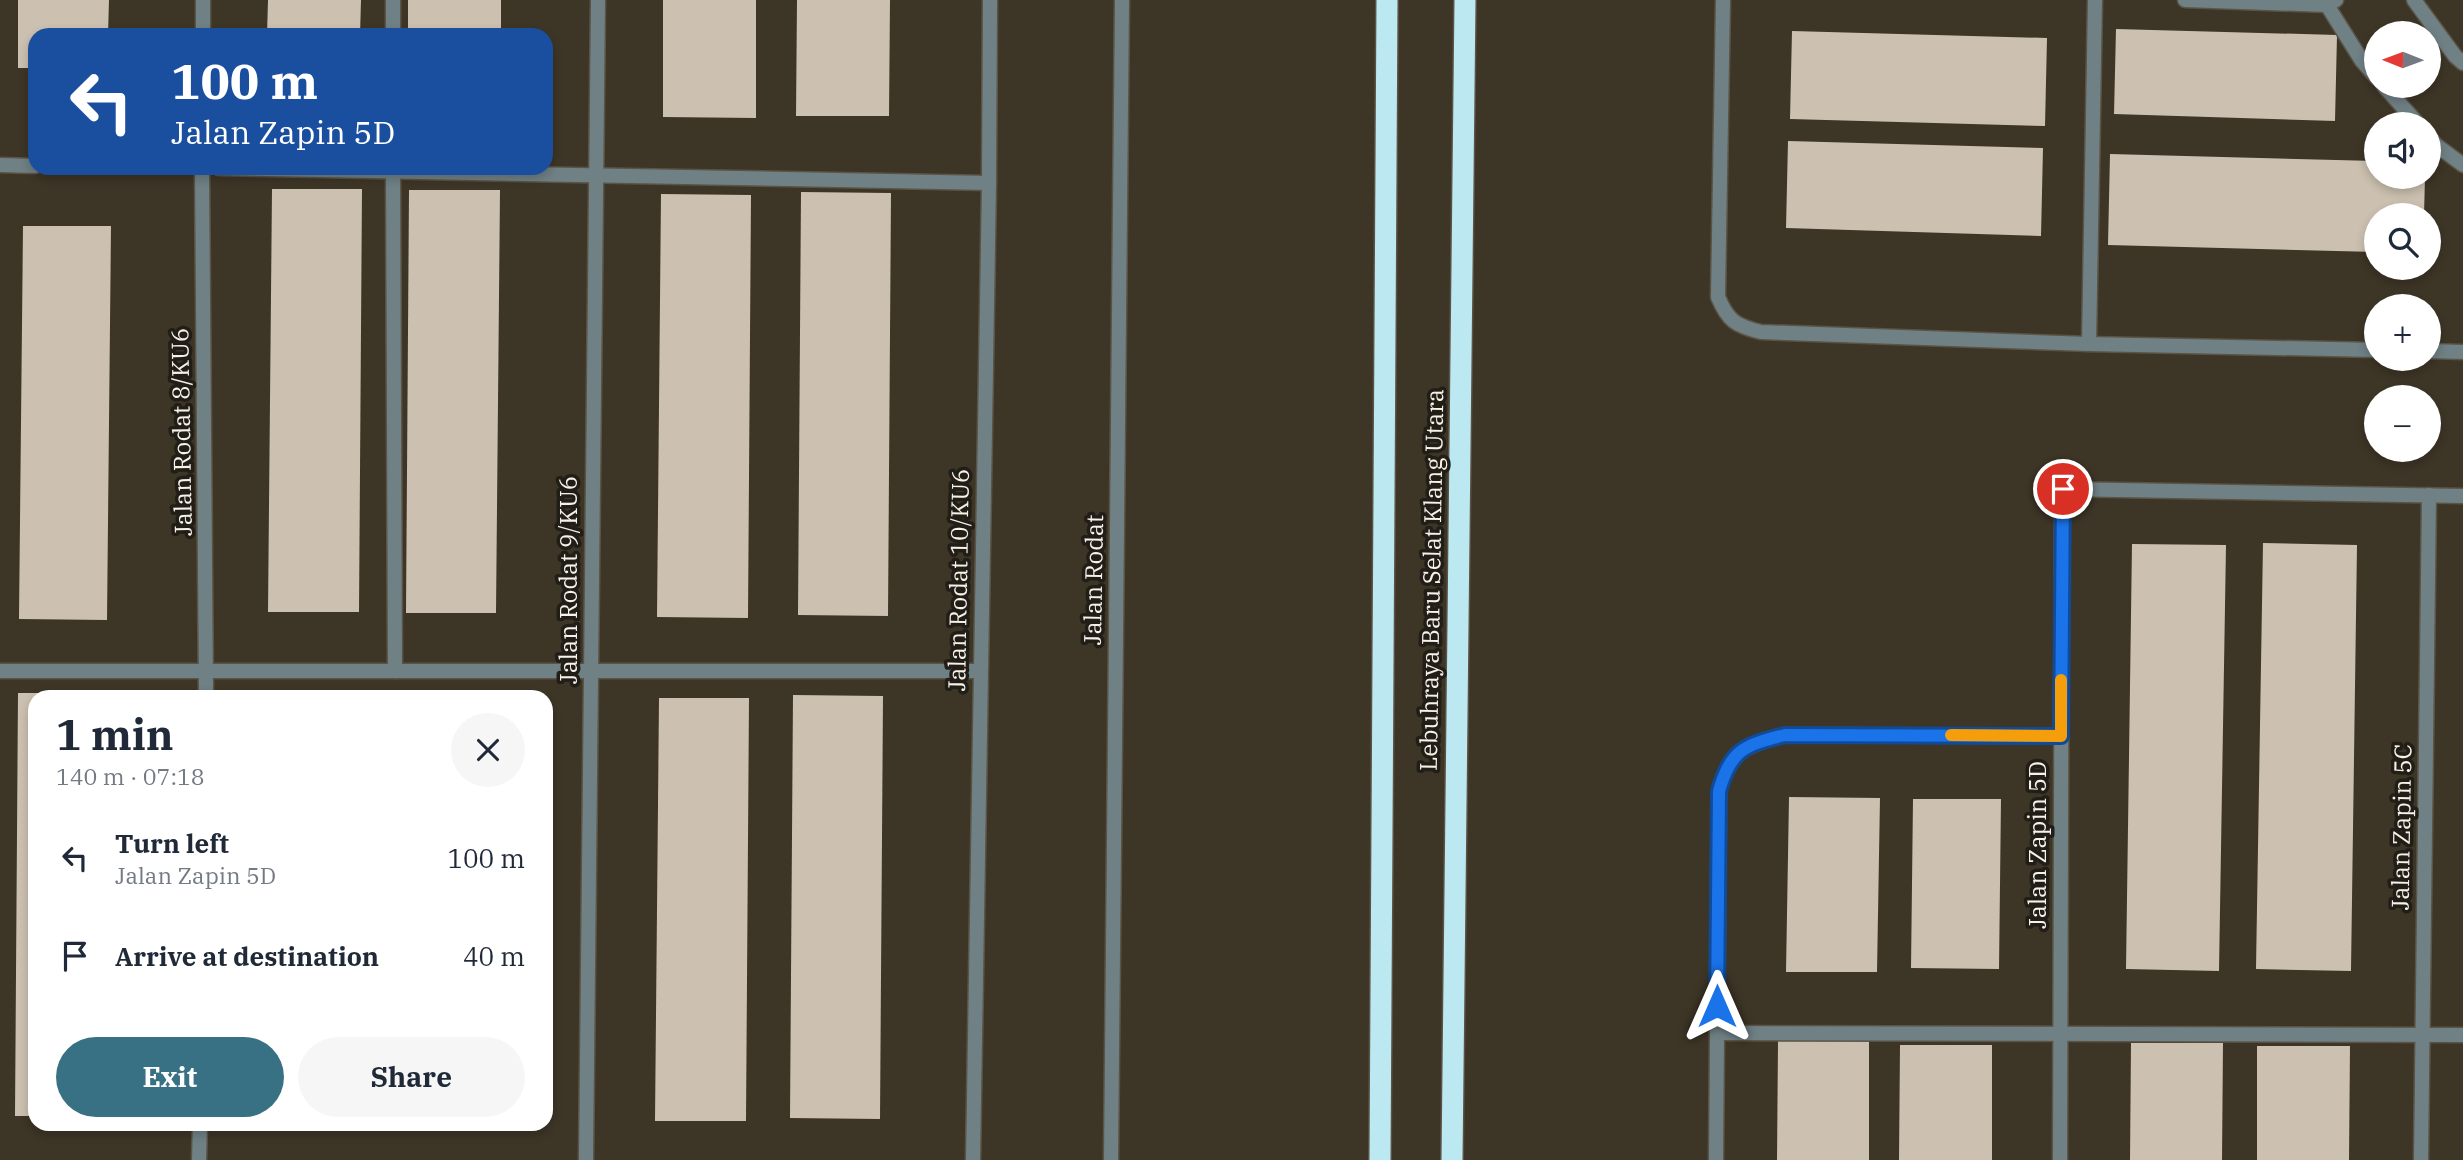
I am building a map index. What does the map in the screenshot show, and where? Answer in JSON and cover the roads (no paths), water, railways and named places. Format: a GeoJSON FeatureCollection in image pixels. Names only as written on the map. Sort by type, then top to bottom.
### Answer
{"type":"FeatureCollection","features":[{"type":"Feature","properties":{"kind":"highway","name":"Lebuhraya Baru Selat Klang Utara"},"geometry":{"type":"LineString","coordinates":[[1380,1160],[1388,0]]}},
{"type":"Feature","properties":{"kind":"highway","name":"Lebuhraya Baru Selat Klang Utara"},"geometry":{"type":"LineString","coordinates":[[1452,1160],[1465,0]]}},
{"type":"Feature","properties":{"kind":"street"},"geometry":{"type":"LineString","coordinates":[[203,0],[203,28]]}},
{"type":"Feature","properties":{"kind":"street"},"geometry":{"type":"LineString","coordinates":[[393,0],[393,28]]}},
{"type":"Feature","properties":{"kind":"street","name":"Jalan Rodat 9/KU6"},"geometry":{"type":"LineString","coordinates":[[586,1160],[598,0]]}},
{"type":"Feature","properties":{"kind":"street","name":"Jalan Rodat 10/KU6"},"geometry":{"type":"LineString","coordinates":[[973,1160],[990,0]]}},
{"type":"Feature","properties":{"kind":"street","name":"Jalan Rodat"},"geometry":{"type":"LineString","coordinates":[[1111,1160],[1122,0]]}},
{"type":"Feature","properties":{"kind":"street"},"geometry":{"type":"LineString","coordinates":[[1723,0],[1718,297],[1726,315],[1741,327],[1761,332],[2089,344],[2364,350]]}},
{"type":"Feature","properties":{"kind":"street"},"geometry":{"type":"LineString","coordinates":[[2089,344],[2095,0]]}},
{"type":"Feature","properties":{"kind":"street"},"geometry":{"type":"LineString","coordinates":[[2185,0],[2332,3],[2364,63]]}},
{"type":"Feature","properties":{"kind":"street"},"geometry":{"type":"LineString","coordinates":[[2414,0],[2455,57],[2463,63]]}},
{"type":"Feature","properties":{"kind":"street"},"geometry":{"type":"LineString","coordinates":[[2395,98],[2407,112]]}},
{"type":"Feature","properties":{"kind":"street"},"geometry":{"type":"LineString","coordinates":[[2441,149],[2463,164]]}},
{"type":"Feature","properties":{"kind":"street"},"geometry":{"type":"LineString","coordinates":[[0,165],[28,166]]}},
{"type":"Feature","properties":{"kind":"street"},"geometry":{"type":"LineString","coordinates":[[553,174],[989,183]]}},
{"type":"Feature","properties":{"kind":"street","name":"Jalan Rodat 8/KU6"},"geometry":{"type":"LineString","coordinates":[[202,175],[206,690]]}},
{"type":"Feature","properties":{"kind":"street"},"geometry":{"type":"LineString","coordinates":[[393,175],[395,671]]}},
{"type":"Feature","properties":{"kind":"street"},"geometry":{"type":"LineString","coordinates":[[2441,351],[2463,352]]}},
{"type":"Feature","properties":{"kind":"street","name":"Jalan Zapin 5D"},"geometry":{"type":"LineString","coordinates":[[2060,1160],[2063,489],[2429,495]]}},
{"type":"Feature","properties":{"kind":"street"},"geometry":{"type":"LineString","coordinates":[[2429,495],[2463,496]]}},
{"type":"Feature","properties":{"kind":"street","name":"Jalan Zapin 5C"},"geometry":{"type":"LineString","coordinates":[[2421,1160],[2429,495]]}},
{"type":"Feature","properties":{"kind":"street"},"geometry":{"type":"LineString","coordinates":[[0,671],[979,671]]}},
{"type":"Feature","properties":{"kind":"street"},"geometry":{"type":"LineString","coordinates":[[1716,1160],[1719,791],[1724,771],[1736,753],[1759,741],[1785,735],[2061,736]]}},
{"type":"Feature","properties":{"kind":"street"},"geometry":{"type":"LineString","coordinates":[[1717,1033],[2463,1035]]}},
{"type":"Feature","properties":{"kind":"street"},"geometry":{"type":"LineString","coordinates":[[199,1160],[200,1131]]}}]}
